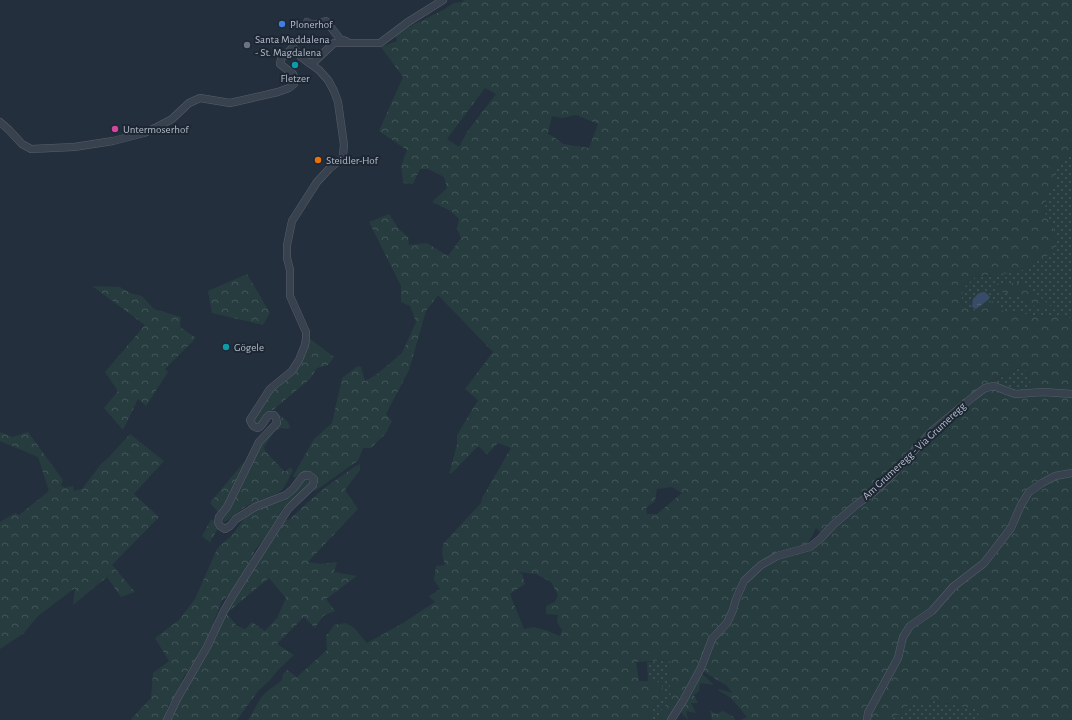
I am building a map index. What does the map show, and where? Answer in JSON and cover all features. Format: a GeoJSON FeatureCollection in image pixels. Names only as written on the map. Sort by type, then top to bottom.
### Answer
{"type":"FeatureCollection","features":[{"type":"Feature","properties":{"kind":"street"},"geometry":{"type":"LineString","coordinates":[[309,64],[314,62],[334,43],[380,43],[408,22],[443,0]]}},
{"type":"Feature","properties":{"kind":"street"},"geometry":{"type":"LineString","coordinates":[[307,22],[313,25],[327,22],[340,39],[348,43]]}},
{"type":"Feature","properties":{"kind":"street"},"geometry":{"type":"LineString","coordinates":[[0,122],[22,144],[32,149],[113,141],[152,130],[172,119],[189,103],[200,98],[230,103],[289,88],[294,84],[295,79],[292,74],[280,64],[280,59],[293,47],[301,57],[324,75],[334,91],[338,102],[344,145],[342,157],[317,182],[292,221],[287,245],[287,258],[290,270],[290,296],[306,332],[306,339],[299,360],[295,366],[286,376],[270,389],[250,420],[251,424],[258,428],[262,426],[269,415],[274,416],[277,423],[259,442],[227,506],[219,517],[218,522],[220,526],[225,528],[230,526],[236,519],[255,507],[286,495],[293,489],[303,476],[310,475],[314,479],[313,485],[288,509],[232,597],[207,647],[177,699],[167,720]]}},
{"type":"Feature","properties":{"kind":"street","name":"Am Grumeregg - Via Grumeregg"},"geometry":{"type":"LineString","coordinates":[[671,720],[701,668],[712,639],[727,623],[744,581],[761,565],[777,556],[810,547],[820,540],[833,525],[875,491],[892,475],[933,430],[985,388],[994,386],[1015,394],[1043,392],[1072,394]]}},
{"type":"Feature","properties":{"kind":"street"},"geometry":{"type":"LineString","coordinates":[[867,720],[868,713],[898,658],[903,637],[910,626],[932,611],[953,587],[984,563],[1011,528],[1021,505],[1029,492],[1054,476],[1072,473]]}},
{"type":"Feature","properties":{"kind":"green space"},"geometry":{"type":"Polygon","coordinates":[[[464,0],[1072,0],[1072,155],[1056,166],[1056,185],[1047,195],[1044,212],[1053,226],[1057,250],[1019,272],[975,277],[963,288],[961,304],[975,311],[992,301],[1003,311],[1040,316],[1072,318],[1072,392],[1034,390],[1024,366],[985,385],[890,475],[822,534],[816,528],[807,545],[776,555],[743,579],[731,610],[668,720],[661,720],[659,714],[671,697],[669,673],[670,660],[636,662],[639,681],[656,681],[662,684],[663,696],[652,710],[649,720],[248,720],[263,695],[282,680],[283,674],[287,670],[297,677],[327,650],[326,635],[334,625],[346,623],[354,628],[367,643],[403,623],[435,602],[429,596],[440,589],[434,580],[436,566],[445,565],[442,554],[443,544],[481,503],[482,498],[511,448],[498,443],[487,454],[478,446],[453,472],[449,474],[457,445],[457,435],[478,400],[465,389],[493,352],[438,295],[426,311],[409,370],[386,414],[392,421],[386,433],[371,448],[363,448],[358,461],[315,491],[314,490],[318,485],[313,474],[306,472],[295,478],[293,476],[314,439],[332,423],[342,378],[358,366],[361,367],[365,381],[376,375],[402,353],[416,322],[410,306],[401,302],[401,286],[369,222],[389,214],[399,229],[408,237],[409,245],[427,243],[448,256],[461,238],[457,228],[459,219],[451,211],[432,202],[447,188],[444,177],[428,169],[420,169],[413,184],[403,183],[401,166],[407,150],[379,131],[403,77],[381,47],[397,41],[395,34],[454,3],[462,2],[464,0]],[[485,88],[447,139],[459,147],[467,132],[496,94],[485,88]],[[576,115],[562,118],[552,116],[548,134],[563,144],[589,148],[598,124],[576,115]],[[672,487],[657,489],[655,501],[646,508],[647,514],[657,514],[682,493],[672,487]],[[518,572],[522,574],[525,584],[510,594],[524,629],[534,627],[560,636],[562,630],[557,622],[558,615],[546,614],[546,606],[555,602],[558,595],[551,582],[536,574],[518,572]]]}},
{"type":"Feature","properties":{"kind":"green space"},"geometry":{"type":"Polygon","coordinates":[[[1072,155],[1072,318],[1040,316],[1003,311],[975,311],[961,304],[963,288],[975,277],[990,276],[1053,226],[1044,212],[1047,195],[1056,185],[1056,166],[1072,155]]]}},
{"type":"Feature","properties":{"kind":"green space"},"geometry":{"type":"Polygon","coordinates":[[[247,274],[270,313],[263,325],[212,313],[208,291],[247,274]]]}},
{"type":"Feature","properties":{"kind":"green space"},"geometry":{"type":"Polygon","coordinates":[[[1021,283],[1055,310],[1031,306],[1026,300],[1019,296],[1001,292],[993,284],[1021,283]]]}},
{"type":"Feature","properties":{"kind":"green space"},"geometry":{"type":"Polygon","coordinates":[[[92,286],[120,287],[130,293],[142,296],[154,309],[181,317],[180,327],[196,338],[165,369],[168,372],[146,406],[138,399],[123,430],[104,408],[118,391],[105,372],[145,325],[92,286]]]}},
{"type":"Feature","properties":{"kind":"green space"},"geometry":{"type":"Polygon","coordinates":[[[309,338],[334,357],[328,365],[317,368],[310,379],[273,410],[265,414],[260,422],[256,424],[254,421],[255,417],[275,387],[277,389],[281,386],[278,385],[286,380],[309,338]]]}},
{"type":"Feature","properties":{"kind":"green space"},"geometry":{"type":"Polygon","coordinates":[[[1024,366],[1034,390],[1015,392],[990,383],[1024,366]]]}},
{"type":"Feature","properties":{"kind":"green space"},"geometry":{"type":"Polygon","coordinates":[[[994,389],[1072,397],[1072,470],[1053,473],[1040,480],[1028,490],[1009,527],[983,560],[930,608],[908,624],[896,658],[864,720],[741,720],[747,717],[731,698],[718,690],[732,693],[727,686],[703,671],[714,640],[739,599],[746,582],[763,567],[778,559],[811,549],[823,541],[835,527],[877,494],[935,432],[984,393],[994,389]]]}},
{"type":"Feature","properties":{"kind":"green space"},"geometry":{"type":"Polygon","coordinates":[[[277,413],[288,422],[290,427],[288,429],[281,428],[274,432],[264,447],[265,451],[285,472],[290,467],[293,470],[282,490],[246,506],[224,522],[222,518],[252,465],[261,444],[279,424],[281,419],[276,414],[277,413]]]}},
{"type":"Feature","properties":{"kind":"green space"},"geometry":{"type":"Polygon","coordinates":[[[0,432],[12,437],[28,432],[63,480],[61,485],[65,488],[73,486],[74,491],[82,489],[101,464],[130,434],[164,461],[134,494],[159,517],[112,565],[135,592],[121,597],[107,577],[73,605],[75,588],[38,616],[24,633],[0,649],[0,522],[15,513],[19,515],[49,491],[38,457],[0,441],[0,432]]]}},
{"type":"Feature","properties":{"kind":"green space"},"geometry":{"type":"Polygon","coordinates":[[[243,463],[246,464],[233,490],[218,512],[210,503],[243,463]]]}},
{"type":"Feature","properties":{"kind":"green space"},"geometry":{"type":"Polygon","coordinates":[[[360,464],[360,470],[345,490],[358,509],[308,562],[320,564],[337,562],[334,572],[357,576],[326,599],[335,611],[323,616],[315,628],[304,617],[277,644],[294,655],[258,691],[237,720],[171,720],[177,705],[225,615],[228,615],[237,626],[245,629],[252,622],[265,631],[277,618],[286,598],[269,578],[228,612],[226,611],[283,521],[290,519],[326,487],[360,464]]]}},
{"type":"Feature","properties":{"kind":"green space"},"geometry":{"type":"Polygon","coordinates":[[[1072,476],[1072,720],[983,720],[975,709],[934,701],[908,706],[891,720],[869,720],[870,714],[912,627],[956,587],[986,564],[1031,494],[1055,479],[1072,476]]]}},
{"type":"Feature","properties":{"kind":"green space"},"geometry":{"type":"Polygon","coordinates":[[[306,478],[309,479],[310,482],[308,487],[282,508],[273,528],[255,550],[247,568],[230,594],[222,601],[206,641],[197,659],[184,676],[177,692],[168,706],[164,720],[132,720],[131,719],[151,698],[153,673],[169,661],[155,638],[179,620],[195,599],[217,549],[235,532],[248,515],[260,508],[282,501],[306,478]]]}},
{"type":"Feature","properties":{"kind":"green space"},"geometry":{"type":"Polygon","coordinates":[[[211,520],[215,521],[217,530],[211,540],[211,543],[202,536],[211,520]]]}},
{"type":"Feature","properties":{"kind":"green space"},"geometry":{"type":"Polygon","coordinates":[[[671,660],[669,673],[671,697],[659,714],[661,720],[649,720],[652,710],[663,696],[656,681],[648,681],[647,662],[671,660]]]}},
{"type":"Feature","properties":{"kind":"green space"},"geometry":{"type":"Polygon","coordinates":[[[701,673],[714,685],[700,683],[699,691],[694,695],[698,703],[691,703],[696,713],[686,711],[688,720],[680,711],[701,673]]]}},
{"type":"Feature","properties":{"kind":"green space"},"geometry":{"type":"Polygon","coordinates":[[[934,701],[975,709],[983,720],[891,720],[908,706],[934,701]]]}},
{"type":"Feature","properties":{"kind":"green space"},"geometry":{"type":"Polygon","coordinates":[[[710,710],[716,714],[723,711],[734,717],[735,720],[712,720],[710,710]]]}},
{"type":"Feature","properties":{"kind":"water"},"geometry":{"type":"Polygon","coordinates":[[[985,292],[990,297],[988,300],[976,309],[972,307],[973,299],[979,293],[985,292]]]}},
{"type":"Feature","properties":{"kind":"place","name":"Plonerhof"},"geometry":{"type":"Point","coordinates":[282,24]}},
{"type":"Feature","properties":{"kind":"place","name":"Santa Maddalena - St. Magdalena"},"geometry":{"type":"Point","coordinates":[247,45]}},
{"type":"Feature","properties":{"kind":"place","name":"Fletzer"},"geometry":{"type":"Point","coordinates":[295,65]}},
{"type":"Feature","properties":{"kind":"place","name":"Untermoserhof"},"geometry":{"type":"Point","coordinates":[115,129]}},
{"type":"Feature","properties":{"kind":"place","name":"Steidler-Hof"},"geometry":{"type":"Point","coordinates":[318,160]}},
{"type":"Feature","properties":{"kind":"place","name":"Gögele"},"geometry":{"type":"Point","coordinates":[226,347]}}]}
